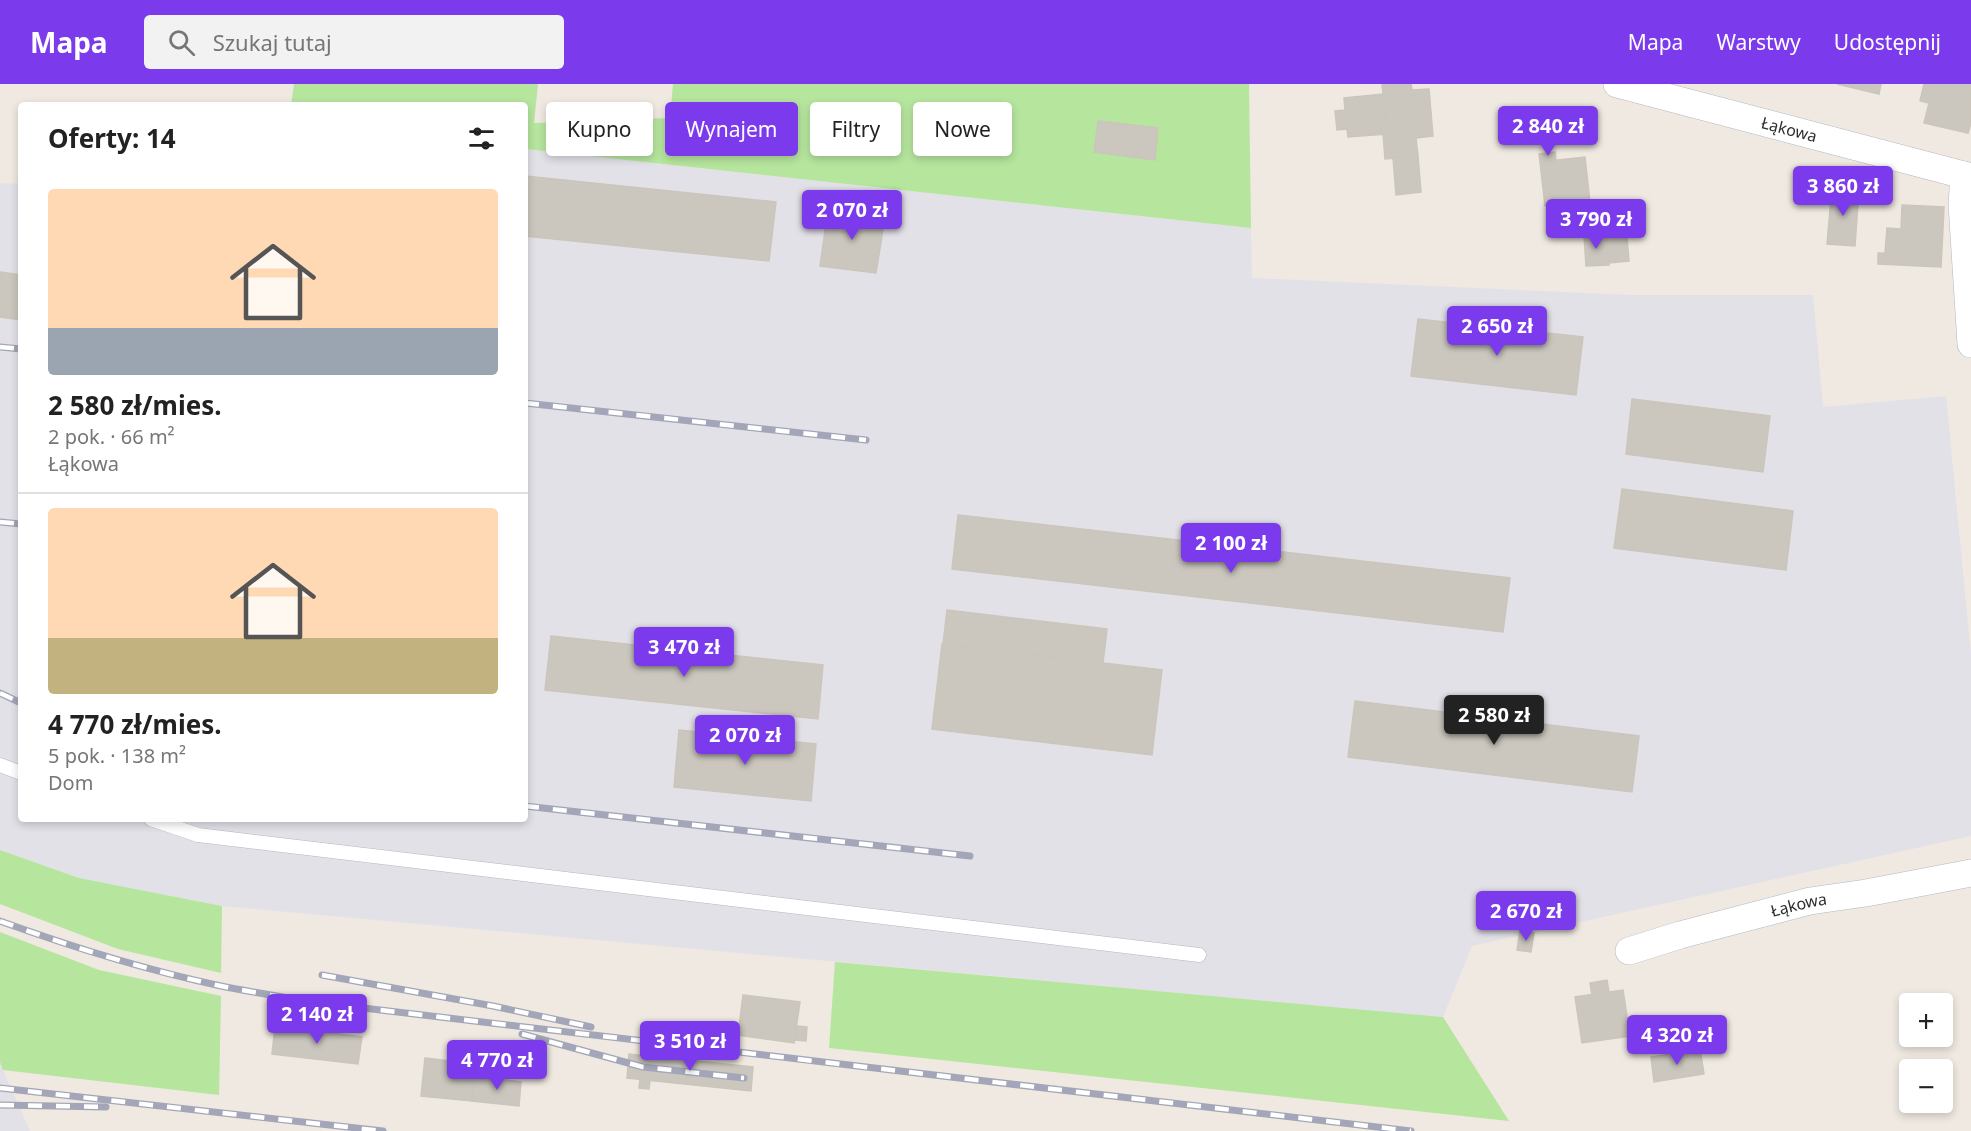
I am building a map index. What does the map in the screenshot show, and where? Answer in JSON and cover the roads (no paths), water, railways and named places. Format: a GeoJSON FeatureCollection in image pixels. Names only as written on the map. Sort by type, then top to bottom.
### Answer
{"type":"FeatureCollection","features":[{"type":"Feature","properties":{"kind":"street","name":"Łąkowa"},"geometry":{"type":"LineString","coordinates":[[1617,84],[1967,176],[1962,204],[1971,344]]}},
{"type":"Feature","properties":{"kind":"street","name":"Łąkowa"},"geometry":{"type":"LineString","coordinates":[[1629,951],[1690,932],[1810,901],[1971,873]]}},
{"type":"Feature","properties":{"kind":"lane"},"geometry":{"type":"LineString","coordinates":[[0,765],[18,772]]}},
{"type":"Feature","properties":{"kind":"lane"},"geometry":{"type":"LineString","coordinates":[[159,822],[198,836],[1199,955]]}},
{"type":"Feature","properties":{"kind":"railway"},"geometry":{"type":"LineString","coordinates":[[0,347],[18,349]]}},
{"type":"Feature","properties":{"kind":"railway"},"geometry":{"type":"LineString","coordinates":[[528,403],[866,440]]}},
{"type":"Feature","properties":{"kind":"railway"},"geometry":{"type":"LineString","coordinates":[[0,522],[18,524]]}},
{"type":"Feature","properties":{"kind":"railway"},"geometry":{"type":"LineString","coordinates":[[0,693],[18,702]]}},
{"type":"Feature","properties":{"kind":"railway"},"geometry":{"type":"LineString","coordinates":[[528,806],[970,856]]}},
{"type":"Feature","properties":{"kind":"railway"},"geometry":{"type":"LineString","coordinates":[[0,921],[82,949],[165,973],[221,986],[312,1002],[1411,1131]]}},
{"type":"Feature","properties":{"kind":"railway"},"geometry":{"type":"LineString","coordinates":[[322,975],[493,1006],[591,1027]]}},
{"type":"Feature","properties":{"kind":"railway"},"geometry":{"type":"LineString","coordinates":[[522,1034],[643,1067],[744,1078]]}},
{"type":"Feature","properties":{"kind":"railway"},"geometry":{"type":"LineString","coordinates":[[0,1088],[383,1131]]}},
{"type":"Feature","properties":{"kind":"railway"},"geometry":{"type":"LineString","coordinates":[[0,1105],[106,1107]]}}]}
